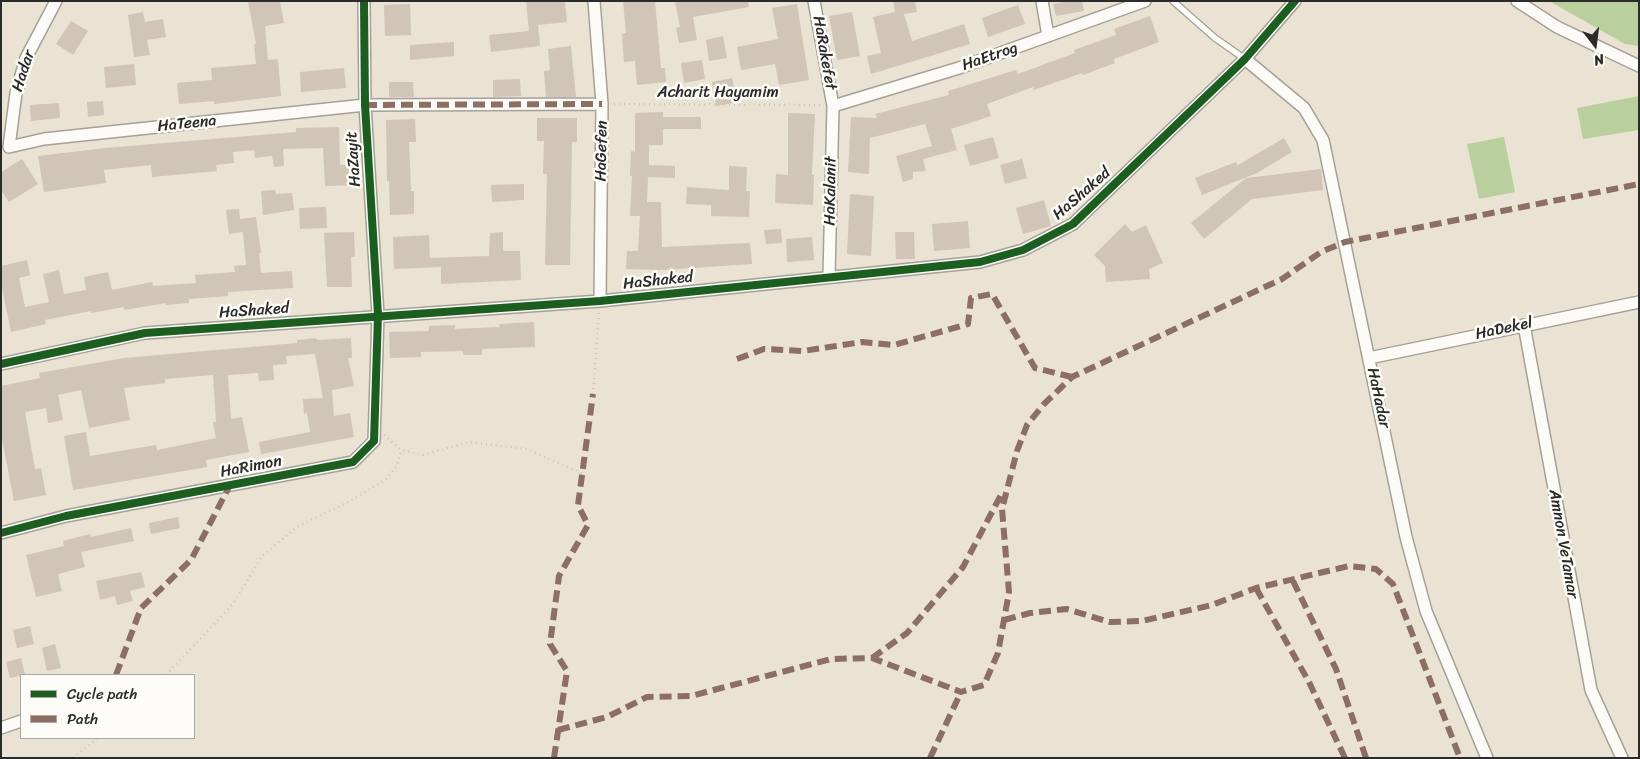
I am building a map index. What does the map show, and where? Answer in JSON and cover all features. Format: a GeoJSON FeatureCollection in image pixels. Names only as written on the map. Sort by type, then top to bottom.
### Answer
{"type":"FeatureCollection","features":[{"type":"Feature","properties":{"kind":"street","name":"Hadar"},"geometry":{"type":"LineString","coordinates":[[5,151],[16,93],[26,58],[56,1]]}},
{"type":"Feature","properties":{"kind":"street","name":"HaZayit"},"geometry":{"type":"LineString","coordinates":[[364,1],[365,105],[378,315]]}},
{"type":"Feature","properties":{"kind":"street","name":"HaGefen"},"geometry":{"type":"LineString","coordinates":[[594,1],[602,104],[600,301]]}},
{"type":"Feature","properties":{"kind":"street","name":"HaRakefet"},"geometry":{"type":"LineString","coordinates":[[814,1],[833,106]]}},
{"type":"Feature","properties":{"kind":"street"},"geometry":{"type":"LineString","coordinates":[[1042,1],[1048,36]]}},
{"type":"Feature","properties":{"kind":"street","name":"HaEtrog"},"geometry":{"type":"LineString","coordinates":[[833,106],[959,68],[1145,1]]}},
{"type":"Feature","properties":{"kind":"street","name":"HaShaked"},"geometry":{"type":"LineString","coordinates":[[1,364],[145,333],[378,315],[600,301],[829,277],[880,274],[980,262],[1005,256],[1044,241],[1074,224],[1245,59],[1294,1]]}},
{"type":"Feature","properties":{"kind":"street"},"geometry":{"type":"LineString","coordinates":[[1516,1],[1557,27],[1639,66]]}},
{"type":"Feature","properties":{"kind":"street","name":"HaHadar"},"geometry":{"type":"LineString","coordinates":[[1245,59],[1304,108],[1321,134],[1406,537],[1426,611],[1487,758]]}},
{"type":"Feature","properties":{"kind":"street","name":"HaTeena"},"geometry":{"type":"LineString","coordinates":[[5,151],[44,139],[365,105],[602,104]]}},
{"type":"Feature","properties":{"kind":"street","name":"HaKalanit"},"geometry":{"type":"LineString","coordinates":[[829,277],[833,106]]}},
{"type":"Feature","properties":{"kind":"street","name":"HaDekel"},"geometry":{"type":"LineString","coordinates":[[1369,358],[1639,302]]}},
{"type":"Feature","properties":{"kind":"street","name":"HaRimon"},"geometry":{"type":"LineString","coordinates":[[1,533],[66,516],[354,462],[374,441],[378,315]]}},
{"type":"Feature","properties":{"kind":"street","name":"Amnon VeTamar"},"geometry":{"type":"LineString","coordinates":[[1524,325],[1590,690],[1622,758]]}},
{"type":"Feature","properties":{"kind":"street"},"geometry":{"type":"LineString","coordinates":[[1,728],[20,721]]}},
{"type":"Feature","properties":{"kind":"lane"},"geometry":{"type":"LineString","coordinates":[[1173,1],[1215,38],[1245,59]]}},
{"type":"Feature","properties":{"kind":"path"},"geometry":{"type":"LineString","coordinates":[[593,394],[600,301]]}},
{"type":"Feature","properties":{"kind":"path"},"geometry":{"type":"LineString","coordinates":[[375,428],[390,438],[401,450],[424,454],[469,442],[516,448],[534,453],[583,474]]}},
{"type":"Feature","properties":{"kind":"path"},"geometry":{"type":"LineString","coordinates":[[167,674],[232,604],[262,556],[297,527],[352,500],[385,480],[397,466],[401,450]]}},
{"type":"Feature","properties":{"kind":"path"},"geometry":{"type":"LineString","coordinates":[[73,758],[97,739]]}},
{"type":"Feature","properties":{"kind":"green space"},"geometry":{"type":"Polygon","coordinates":[[[1549,1],[1639,1],[1639,46],[1625,44],[1549,1]]]}},
{"type":"Feature","properties":{"kind":"green space"},"geometry":{"type":"Polygon","coordinates":[[[1639,96],[1639,130],[1583,139],[1577,108],[1639,96]]]}},
{"type":"Feature","properties":{"kind":"green space"},"geometry":{"type":"Polygon","coordinates":[[[1504,137],[1515,192],[1479,199],[1467,144],[1504,137]]]}},
{"type":"Feature","properties":{"kind":"building"},"geometry":{"type":"Polygon","coordinates":[[[248,1],[280,1],[284,23],[265,26],[268,60],[278,59],[281,96],[214,104],[214,101],[179,104],[177,83],[212,80],[211,68],[256,64],[254,44],[256,44],[248,1]]]}},
{"type":"Feature","properties":{"kind":"building"},"geometry":{"type":"Polygon","coordinates":[[[526,1],[565,1],[567,22],[538,25],[540,46],[491,52],[489,35],[529,31],[526,1]]]}},
{"type":"Feature","properties":{"kind":"building"},"geometry":{"type":"Polygon","coordinates":[[[623,1],[655,1],[661,68],[665,68],[666,82],[637,85],[635,61],[624,62],[622,34],[626,33],[623,1]]]}},
{"type":"Feature","properties":{"kind":"building"},"geometry":{"type":"Polygon","coordinates":[[[675,1],[748,1],[749,7],[693,17],[697,40],[679,43],[676,28],[680,27],[675,1]]]}},
{"type":"Feature","properties":{"kind":"building"},"geometry":{"type":"Polygon","coordinates":[[[893,1],[915,1],[917,12],[904,14],[912,41],[964,24],[970,44],[871,74],[867,56],[881,53],[873,17],[895,12],[893,1]]]}},
{"type":"Feature","properties":{"kind":"building"},"geometry":{"type":"Polygon","coordinates":[[[1082,1],[1084,11],[1056,16],[1053,4],[1082,1]]]}},
{"type":"Feature","properties":{"kind":"building"},"geometry":{"type":"Polygon","coordinates":[[[410,4],[411,35],[385,36],[384,5],[410,4]]]}},
{"type":"Feature","properties":{"kind":"building"},"geometry":{"type":"Polygon","coordinates":[[[797,4],[809,80],[779,85],[775,64],[741,70],[737,47],[778,39],[772,8],[797,4]]]}},
{"type":"Feature","properties":{"kind":"building"},"geometry":{"type":"Polygon","coordinates":[[[1018,5],[1025,24],[988,37],[982,18],[1018,5]]]}},
{"type":"Feature","properties":{"kind":"building"},"geometry":{"type":"Polygon","coordinates":[[[143,12],[145,22],[163,19],[166,37],[147,40],[150,55],[134,57],[128,15],[143,12]]]}},
{"type":"Feature","properties":{"kind":"building"},"geometry":{"type":"Polygon","coordinates":[[[852,12],[860,56],[837,60],[829,16],[852,12]]]}},
{"type":"Feature","properties":{"kind":"building"},"geometry":{"type":"Polygon","coordinates":[[[1150,16],[1159,42],[1114,59],[1115,63],[1083,75],[1082,73],[1034,90],[1033,87],[987,104],[991,116],[951,129],[957,150],[923,159],[926,171],[913,172],[913,179],[903,182],[896,156],[932,146],[925,124],[870,138],[869,174],[848,172],[851,117],[877,118],[875,114],[949,95],[948,91],[1016,70],[1018,74],[1075,53],[1074,50],[1116,35],[1114,29],[1150,16]]]}},
{"type":"Feature","properties":{"kind":"building"},"geometry":{"type":"Polygon","coordinates":[[[71,21],[88,31],[73,55],[56,44],[71,21]]]}},
{"type":"Feature","properties":{"kind":"building"},"geometry":{"type":"Polygon","coordinates":[[[723,36],[727,58],[709,61],[706,40],[723,36]]]}},
{"type":"Feature","properties":{"kind":"building"},"geometry":{"type":"Polygon","coordinates":[[[454,42],[454,56],[410,60],[410,45],[454,42]]]}},
{"type":"Feature","properties":{"kind":"building"},"geometry":{"type":"Polygon","coordinates":[[[571,46],[576,97],[546,97],[544,71],[550,70],[548,49],[571,46]]]}},
{"type":"Feature","properties":{"kind":"building"},"geometry":{"type":"Polygon","coordinates":[[[702,60],[705,79],[684,83],[681,63],[702,60]]]}},
{"type":"Feature","properties":{"kind":"building"},"geometry":{"type":"Polygon","coordinates":[[[134,64],[136,85],[106,88],[104,67],[134,64]]]}},
{"type":"Feature","properties":{"kind":"building"},"geometry":{"type":"Polygon","coordinates":[[[344,68],[346,88],[301,92],[300,72],[344,68]]]}},
{"type":"Feature","properties":{"kind":"building"},"geometry":{"type":"Polygon","coordinates":[[[732,78],[737,102],[716,106],[712,82],[732,78]]]}},
{"type":"Feature","properties":{"kind":"building"},"geometry":{"type":"Polygon","coordinates":[[[520,79],[521,96],[493,97],[493,80],[520,79]]]}},
{"type":"Feature","properties":{"kind":"building"},"geometry":{"type":"Polygon","coordinates":[[[389,82],[413,82],[414,97],[389,97],[389,82]]]}},
{"type":"Feature","properties":{"kind":"building"},"geometry":{"type":"Polygon","coordinates":[[[103,101],[104,115],[88,117],[87,102],[103,101]]]}},
{"type":"Feature","properties":{"kind":"building"},"geometry":{"type":"Polygon","coordinates":[[[59,103],[60,118],[31,121],[30,105],[59,103]]]}},
{"type":"Feature","properties":{"kind":"building"},"geometry":{"type":"Polygon","coordinates":[[[663,112],[663,117],[701,117],[701,129],[663,129],[663,145],[649,145],[649,165],[675,166],[675,178],[648,177],[647,202],[661,202],[662,247],[750,243],[752,264],[664,270],[626,269],[627,251],[638,251],[640,216],[630,216],[631,151],[635,152],[635,113],[663,112]]]}},
{"type":"Feature","properties":{"kind":"building"},"geometry":{"type":"Polygon","coordinates":[[[788,113],[815,114],[812,175],[814,175],[813,205],[775,203],[776,174],[788,175],[788,113]]]}},
{"type":"Feature","properties":{"kind":"building"},"geometry":{"type":"Polygon","coordinates":[[[537,118],[577,118],[577,142],[572,142],[570,265],[545,265],[547,174],[543,174],[544,141],[537,141],[537,118]]]}},
{"type":"Feature","properties":{"kind":"building"},"geometry":{"type":"Polygon","coordinates":[[[415,119],[416,142],[409,142],[411,191],[414,191],[414,214],[390,215],[389,181],[387,181],[386,120],[415,119]]]}},
{"type":"Feature","properties":{"kind":"building"},"geometry":{"type":"Polygon","coordinates":[[[339,127],[340,165],[357,165],[358,185],[325,186],[323,148],[283,149],[284,166],[274,167],[272,156],[255,158],[254,150],[233,152],[234,163],[216,165],[217,171],[152,177],[151,165],[104,170],[106,183],[44,192],[38,156],[106,148],[296,132],[296,128],[339,127]]]}},
{"type":"Feature","properties":{"kind":"building"},"geometry":{"type":"Polygon","coordinates":[[[993,137],[999,158],[970,166],[964,145],[993,137]]]}},
{"type":"Feature","properties":{"kind":"building"},"geometry":{"type":"Polygon","coordinates":[[[1284,138],[1292,152],[1257,173],[1202,195],[1195,178],[1236,162],[1238,165],[1284,138]]]}},
{"type":"Feature","properties":{"kind":"building"},"geometry":{"type":"Polygon","coordinates":[[[22,159],[38,184],[9,202],[1,190],[1,172],[22,159]]]}},
{"type":"Feature","properties":{"kind":"building"},"geometry":{"type":"Polygon","coordinates":[[[1022,159],[1027,178],[1005,184],[1000,165],[1022,159]]]}},
{"type":"Feature","properties":{"kind":"building"},"geometry":{"type":"Polygon","coordinates":[[[729,166],[747,167],[746,191],[750,191],[749,217],[711,216],[711,205],[686,204],[687,187],[729,190],[729,166]]]}},
{"type":"Feature","properties":{"kind":"building"},"geometry":{"type":"Polygon","coordinates":[[[1321,169],[1323,190],[1252,199],[1204,239],[1191,223],[1246,178],[1321,169]]]}},
{"type":"Feature","properties":{"kind":"building"},"geometry":{"type":"Polygon","coordinates":[[[524,184],[524,200],[492,202],[491,185],[524,184]]]}},
{"type":"Feature","properties":{"kind":"building"},"geometry":{"type":"Polygon","coordinates":[[[275,190],[276,194],[292,193],[294,210],[263,215],[261,191],[275,190]]]}},
{"type":"Feature","properties":{"kind":"building"},"geometry":{"type":"Polygon","coordinates":[[[850,194],[874,196],[871,256],[847,254],[850,194]]]}},
{"type":"Feature","properties":{"kind":"building"},"geometry":{"type":"Polygon","coordinates":[[[1044,200],[1051,226],[1023,234],[1016,208],[1044,200]]]}},
{"type":"Feature","properties":{"kind":"building"},"geometry":{"type":"Polygon","coordinates":[[[326,207],[327,228],[300,229],[299,208],[326,207]]]}},
{"type":"Feature","properties":{"kind":"building"},"geometry":{"type":"Polygon","coordinates":[[[239,209],[240,219],[256,217],[261,253],[259,253],[261,273],[292,271],[293,288],[228,292],[228,296],[189,299],[189,303],[166,305],[166,303],[124,310],[124,307],[91,313],[91,311],[45,320],[46,324],[11,332],[1,283],[1,266],[27,260],[30,275],[19,278],[25,307],[49,302],[43,274],[59,270],[64,294],[86,290],[84,277],[108,272],[112,290],[152,282],[153,286],[196,283],[195,275],[235,272],[234,266],[246,265],[243,232],[229,234],[226,210],[239,209]]]}},
{"type":"Feature","properties":{"kind":"building"},"geometry":{"type":"Polygon","coordinates":[[[968,221],[970,248],[934,251],[932,224],[968,221]]]}},
{"type":"Feature","properties":{"kind":"building"},"geometry":{"type":"Polygon","coordinates":[[[1125,224],[1132,232],[1146,225],[1163,263],[1149,269],[1150,279],[1106,282],[1105,266],[1094,255],[1125,224]]]}},
{"type":"Feature","properties":{"kind":"building"},"geometry":{"type":"Polygon","coordinates":[[[781,229],[782,243],[766,244],[764,230],[781,229]]]}},
{"type":"Feature","properties":{"kind":"building"},"geometry":{"type":"Polygon","coordinates":[[[354,232],[355,257],[351,257],[352,287],[327,287],[324,233],[354,232]]]}},
{"type":"Feature","properties":{"kind":"building"},"geometry":{"type":"Polygon","coordinates":[[[503,232],[503,251],[520,251],[521,280],[441,284],[441,267],[394,269],[393,237],[429,235],[430,258],[489,256],[490,233],[503,232]]]}},
{"type":"Feature","properties":{"kind":"building"},"geometry":{"type":"Polygon","coordinates":[[[895,232],[914,232],[915,259],[896,259],[895,232]]]}},
{"type":"Feature","properties":{"kind":"building"},"geometry":{"type":"Polygon","coordinates":[[[812,237],[814,260],[787,262],[786,239],[812,237]]]}},
{"type":"Feature","properties":{"kind":"building"},"geometry":{"type":"Polygon","coordinates":[[[534,322],[535,347],[482,349],[482,355],[463,355],[463,351],[421,352],[421,357],[390,358],[389,332],[429,331],[429,326],[455,325],[455,329],[500,327],[499,324],[534,322]]]}},
{"type":"Feature","properties":{"kind":"building"},"geometry":{"type":"Polygon","coordinates":[[[316,338],[317,340],[351,338],[352,358],[348,358],[354,386],[332,390],[334,416],[350,413],[354,437],[261,454],[259,442],[310,432],[307,413],[304,414],[303,399],[323,398],[315,354],[286,356],[287,364],[273,365],[274,380],[259,381],[258,373],[228,375],[231,419],[242,417],[249,452],[206,460],[207,467],[73,490],[64,436],[86,432],[90,456],[156,445],[157,450],[216,438],[213,422],[216,422],[213,375],[165,379],[165,383],[124,388],[130,420],[89,428],[81,390],[58,395],[63,420],[48,423],[46,408],[25,412],[35,469],[41,468],[46,495],[14,501],[1,434],[1,386],[40,378],[39,373],[124,358],[297,343],[297,340],[316,338]]]}},
{"type":"Feature","properties":{"kind":"building"},"geometry":{"type":"Polygon","coordinates":[[[178,517],[180,528],[151,534],[149,523],[178,517]]]}},
{"type":"Feature","properties":{"kind":"building"},"geometry":{"type":"Polygon","coordinates":[[[131,528],[134,541],[81,552],[85,567],[58,574],[62,591],[36,597],[26,555],[64,546],[63,541],[90,534],[91,537],[131,528]]]}},
{"type":"Feature","properties":{"kind":"building"},"geometry":{"type":"Polygon","coordinates":[[[141,572],[145,587],[130,591],[133,601],[117,605],[115,596],[100,600],[96,581],[141,572]]]}},
{"type":"Feature","properties":{"kind":"building"},"geometry":{"type":"Polygon","coordinates":[[[30,626],[34,644],[17,648],[13,630],[30,626]]]}},
{"type":"Feature","properties":{"kind":"building"},"geometry":{"type":"Polygon","coordinates":[[[55,644],[61,668],[47,671],[42,648],[55,644]]]}},
{"type":"Feature","properties":{"kind":"building"},"geometry":{"type":"Polygon","coordinates":[[[21,658],[25,674],[10,678],[6,662],[21,658]]]}},
{"type":"Feature","properties":{"kind":"marked path"},"geometry":{"type":"LineString","coordinates":[[365,105],[602,104]]}},
{"type":"Feature","properties":{"kind":"marked path"},"geometry":{"type":"LineString","coordinates":[[558,730],[607,717],[647,697],[691,696],[831,659],[872,658],[961,692],[984,685],[998,653],[1009,592],[1002,509],[1017,451],[1027,425],[1044,404],[1072,377],[1282,279],[1321,252],[1345,242],[1639,184]]}},
{"type":"Feature","properties":{"kind":"marked path"},"geometry":{"type":"LineString","coordinates":[[737,359],[764,349],[803,351],[862,342],[894,345],[968,324],[971,298],[992,294],[1035,368],[1072,377]]}},
{"type":"Feature","properties":{"kind":"marked path"},"geometry":{"type":"LineString","coordinates":[[554,758],[567,671],[550,644],[559,576],[588,525],[578,505],[593,394]]}},
{"type":"Feature","properties":{"kind":"marked path"},"geometry":{"type":"LineString","coordinates":[[116,674],[141,608],[191,560],[230,485]]}},
{"type":"Feature","properties":{"kind":"marked path"},"geometry":{"type":"LineString","coordinates":[[872,658],[907,633],[963,567],[1002,493]]}},
{"type":"Feature","properties":{"kind":"marked path"},"geometry":{"type":"LineString","coordinates":[[1004,620],[1030,613],[1067,609],[1109,622],[1142,621],[1212,605],[1256,588],[1349,566],[1376,569],[1393,584],[1460,758]]}},
{"type":"Feature","properties":{"kind":"marked path"},"geometry":{"type":"LineString","coordinates":[[1293,581],[1336,669],[1366,758]]}},
{"type":"Feature","properties":{"kind":"marked path"},"geometry":{"type":"LineString","coordinates":[[1256,588],[1309,682],[1345,758]]}},
{"type":"Feature","properties":{"kind":"marked path"},"geometry":{"type":"LineString","coordinates":[[930,758],[961,692]]}},
{"type":"Feature","properties":{"kind":"cycle path"},"geometry":{"type":"LineString","coordinates":[[1,533],[66,516],[353,462],[374,441],[378,315],[365,105],[364,1]]}},
{"type":"Feature","properties":{"kind":"cycle path"},"geometry":{"type":"LineString","coordinates":[[1,364],[145,333],[600,301],[980,262],[1023,250],[1073,224],[1245,59],[1295,1]]}}]}
